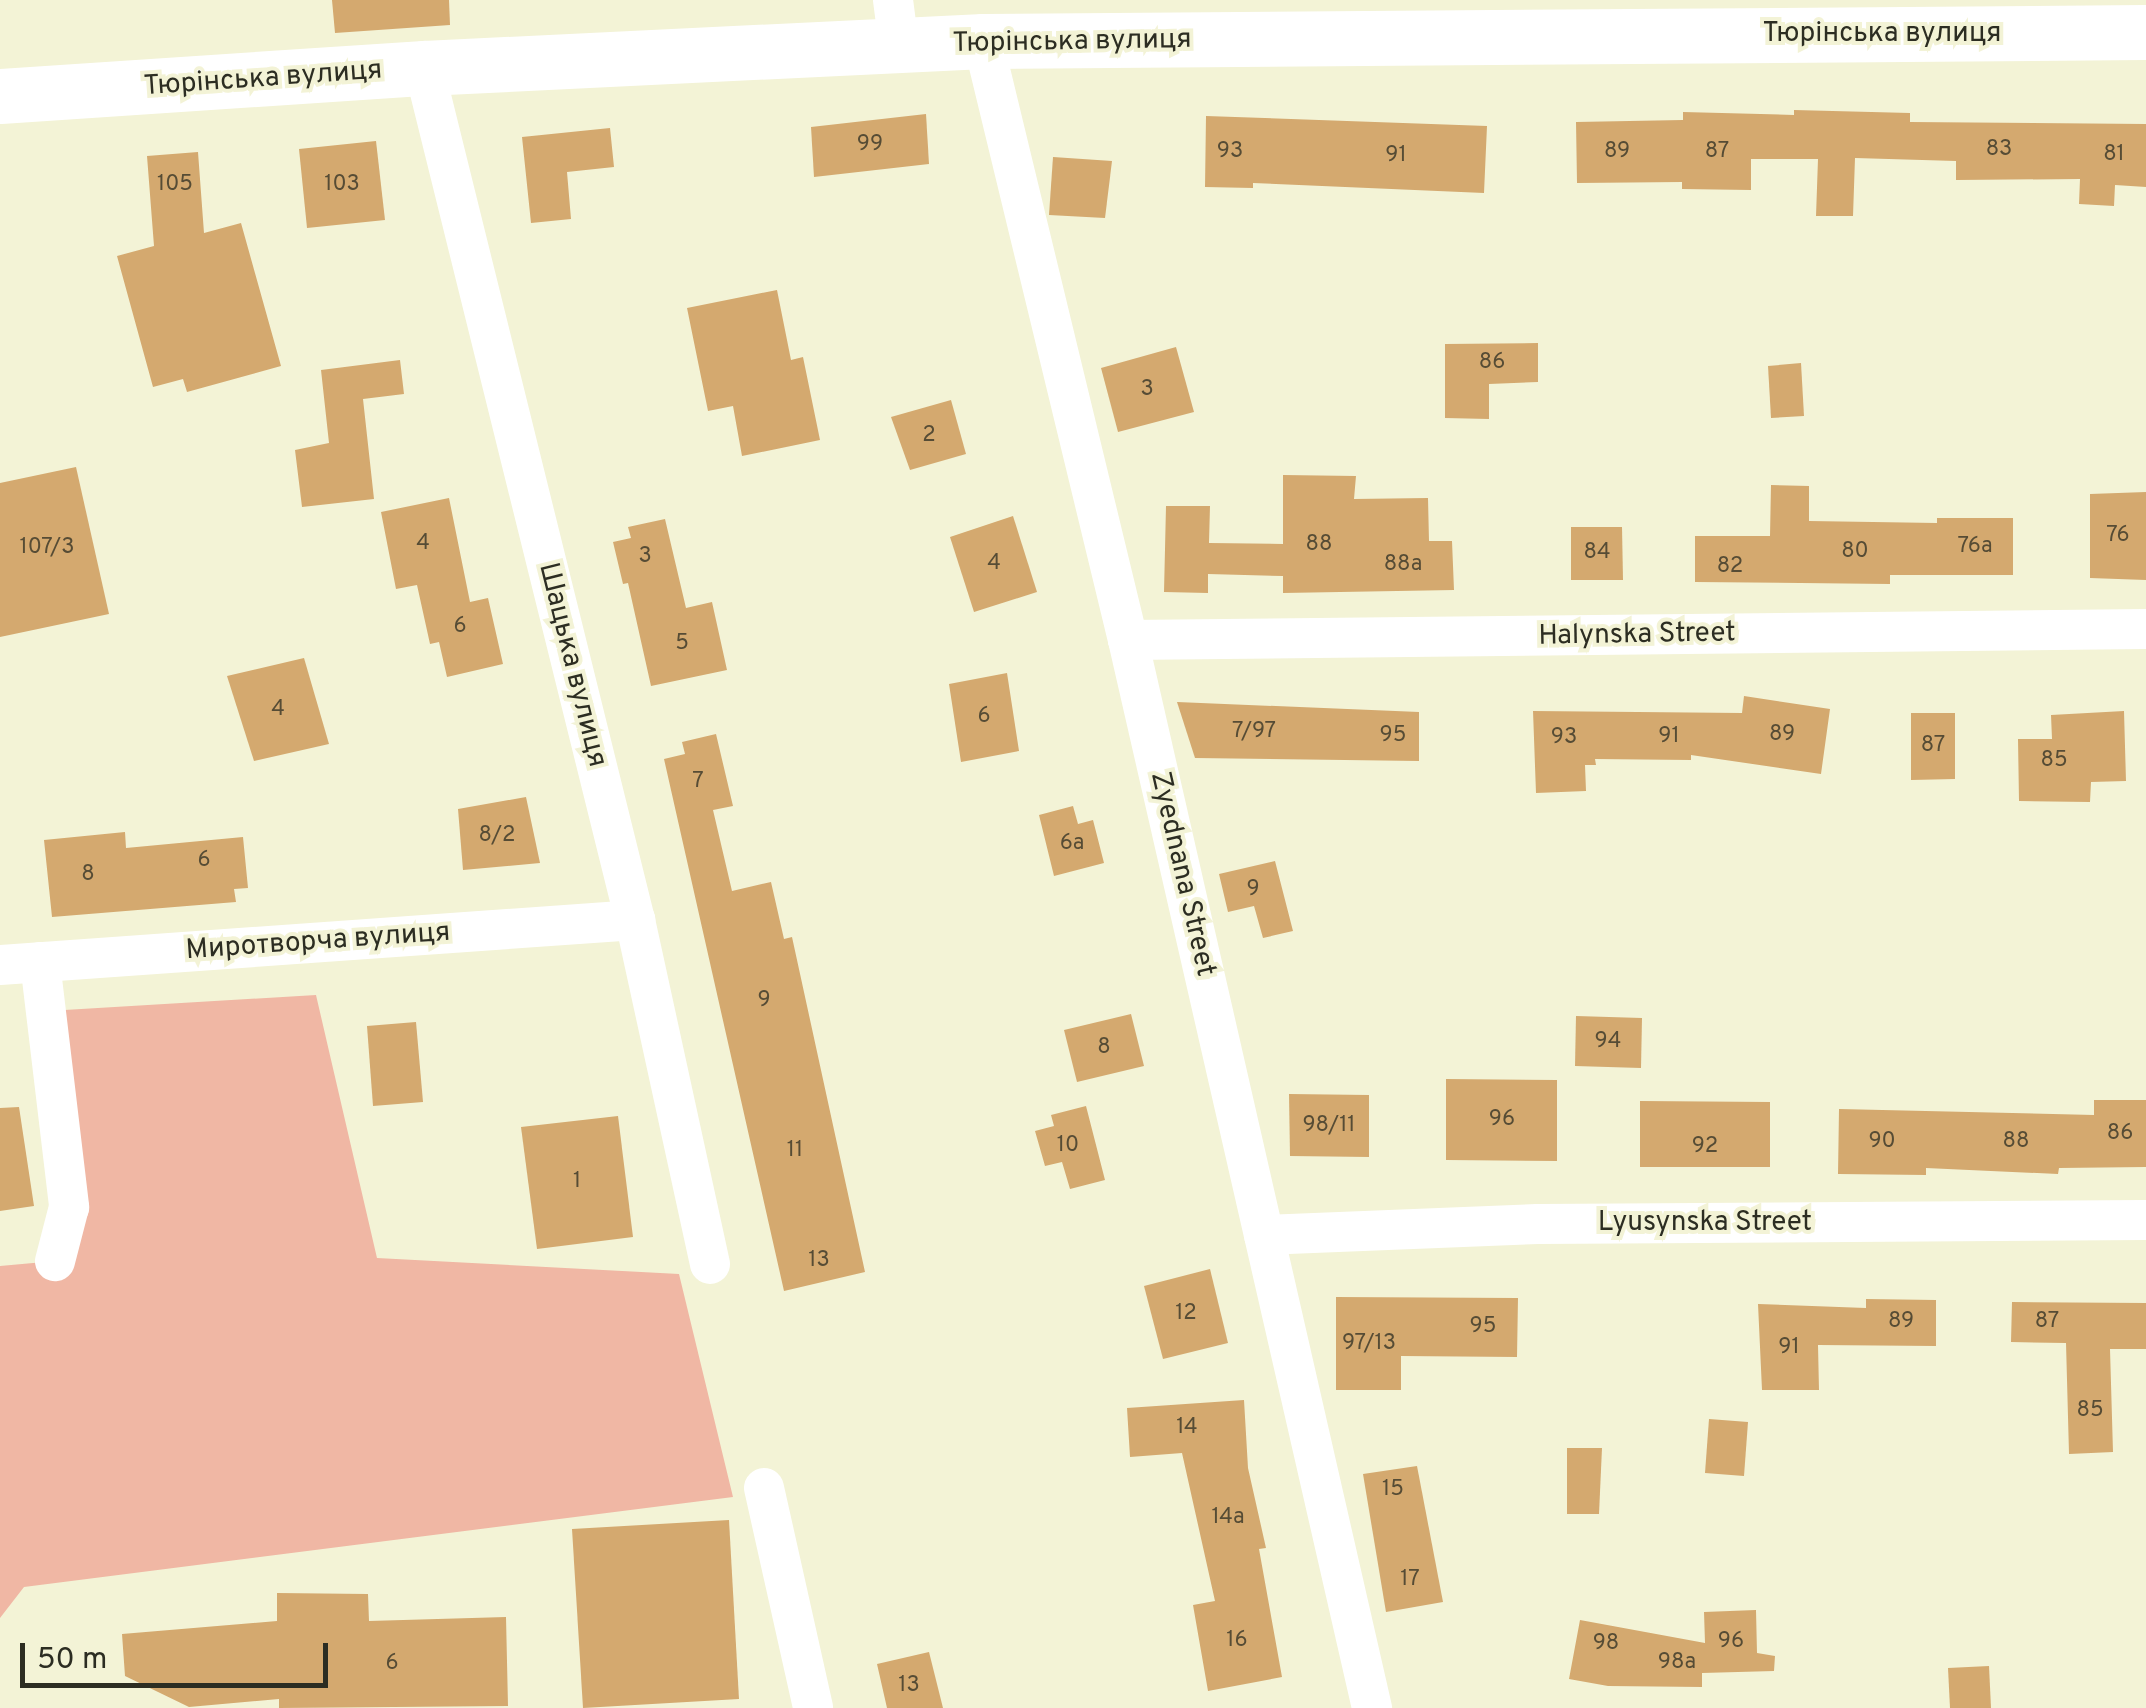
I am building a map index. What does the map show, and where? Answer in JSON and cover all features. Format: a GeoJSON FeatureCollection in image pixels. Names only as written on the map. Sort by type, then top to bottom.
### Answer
{"type":"FeatureCollection","features":[{"type":"Feature","properties":{"kind":"main road","name":"Тюрінська вулиця"},"geometry":{"type":"LineString","coordinates":[[0,96],[424,68],[896,23],[983,42],[2146,32]]}},
{"type":"Feature","properties":{"kind":"street","name":"Zyednana Street"},"geometry":{"type":"LineString","coordinates":[[983,42],[1128,640],[1372,1708]]}},
{"type":"Feature","properties":{"kind":"street","name":"Шацька вулиця"},"geometry":{"type":"LineString","coordinates":[[424,68],[635,920],[710,1264]]}},
{"type":"Feature","properties":{"kind":"street","name":"Halynska Street"},"geometry":{"type":"LineString","coordinates":[[1128,640],[2146,630]]}},
{"type":"Feature","properties":{"kind":"street","name":"Миротворча вулиця"},"geometry":{"type":"LineString","coordinates":[[0,964],[635,920]]}},
{"type":"Feature","properties":{"kind":"street"},"geometry":{"type":"LineString","coordinates":[[40,962],[69,1206],[55,1262]]}},
{"type":"Feature","properties":{"kind":"street","name":"Lyusynska Street"},"geometry":{"type":"LineString","coordinates":[[1264,1234],[1538,1224],[2146,1220]]}},
{"type":"Feature","properties":{"kind":"street"},"geometry":{"type":"LineString","coordinates":[[764,1488],[814,1708]]}},
{"type":"Feature","properties":{"kind":"shaded area"},"geometry":{"type":"Polygon","coordinates":[[[316,995],[377,1258],[679,1274],[733,1497],[24,1587],[0,1618],[0,1266],[55,1261],[48,1011],[316,995]]]}},
{"type":"Feature","properties":{"kind":"building"},"geometry":{"type":"Polygon","coordinates":[[[332,0],[449,0],[450,25],[335,33],[332,0]]]}},
{"type":"Feature","properties":{"kind":"building"},"geometry":{"type":"Polygon","coordinates":[[[1794,110],[1910,113],[1910,122],[2146,124],[2146,187],[2115,185],[2114,206],[2079,204],[2080,179],[1956,180],[1956,161],[1855,158],[1853,216],[1816,216],[1818,159],[1751,159],[1751,190],[1682,189],[1682,182],[1577,183],[1576,122],[1683,120],[1683,112],[1794,115],[1794,110]]]}},
{"type":"Feature","properties":{"kind":"building"},"geometry":{"type":"Polygon","coordinates":[[[926,114],[929,164],[814,177],[811,127],[926,114]]]}},
{"type":"Feature","properties":{"kind":"building"},"geometry":{"type":"Polygon","coordinates":[[[1206,116],[1487,126],[1484,193],[1253,183],[1253,188],[1205,187],[1206,116]]]}},
{"type":"Feature","properties":{"kind":"building"},"geometry":{"type":"Polygon","coordinates":[[[610,128],[614,167],[567,172],[571,219],[531,223],[522,137],[610,128]]]}},
{"type":"Feature","properties":{"kind":"building"},"geometry":{"type":"Polygon","coordinates":[[[376,141],[385,220],[307,228],[299,149],[376,141]]]}},
{"type":"Feature","properties":{"kind":"building"},"geometry":{"type":"Polygon","coordinates":[[[198,152],[204,233],[241,223],[281,366],[187,392],[183,379],[153,387],[117,256],[154,246],[147,156],[198,152]]]}},
{"type":"Feature","properties":{"kind":"building"},"geometry":{"type":"Polygon","coordinates":[[[1053,157],[1112,161],[1105,218],[1049,215],[1053,157]]]}},
{"type":"Feature","properties":{"kind":"building"},"geometry":{"type":"Polygon","coordinates":[[[777,290],[791,360],[803,357],[820,440],[742,456],[733,406],[708,411],[687,308],[777,290]]]}},
{"type":"Feature","properties":{"kind":"building"},"geometry":{"type":"Polygon","coordinates":[[[1538,343],[1538,382],[1489,384],[1489,419],[1445,418],[1445,344],[1538,343]]]}},
{"type":"Feature","properties":{"kind":"building"},"geometry":{"type":"Polygon","coordinates":[[[1176,347],[1194,412],[1118,432],[1101,368],[1176,347]]]}},
{"type":"Feature","properties":{"kind":"building"},"geometry":{"type":"Polygon","coordinates":[[[400,360],[404,394],[363,399],[374,499],[302,507],[295,450],[329,443],[321,370],[400,360]]]}},
{"type":"Feature","properties":{"kind":"building"},"geometry":{"type":"Polygon","coordinates":[[[1801,363],[1804,416],[1771,418],[1768,366],[1801,363]]]}},
{"type":"Feature","properties":{"kind":"building"},"geometry":{"type":"Polygon","coordinates":[[[951,400],[966,454],[910,470],[891,417],[951,400]]]}},
{"type":"Feature","properties":{"kind":"building"},"geometry":{"type":"Polygon","coordinates":[[[76,467],[109,614],[0,637],[0,483],[76,467]]]}},
{"type":"Feature","properties":{"kind":"building"},"geometry":{"type":"Polygon","coordinates":[[[1283,475],[1356,476],[1354,499],[1428,498],[1429,541],[1452,541],[1454,590],[1283,593],[1283,576],[1208,574],[1208,593],[1164,592],[1166,506],[1210,506],[1209,543],[1283,544],[1283,475]]]}},
{"type":"Feature","properties":{"kind":"building"},"geometry":{"type":"Polygon","coordinates":[[[1771,485],[1809,486],[1809,521],[1937,523],[1937,518],[2013,518],[2013,575],[1890,575],[1890,584],[1695,582],[1695,536],[1770,536],[1771,485]]]}},
{"type":"Feature","properties":{"kind":"building"},"geometry":{"type":"Polygon","coordinates":[[[2146,492],[2146,580],[2090,578],[2090,494],[2146,492]]]}},
{"type":"Feature","properties":{"kind":"building"},"geometry":{"type":"Polygon","coordinates":[[[449,498],[470,602],[488,598],[503,664],[447,677],[439,642],[430,644],[417,585],[396,589],[381,512],[449,498]]]}},
{"type":"Feature","properties":{"kind":"building"},"geometry":{"type":"Polygon","coordinates":[[[1013,516],[1037,592],[974,612],[950,537],[1013,516]]]}},
{"type":"Feature","properties":{"kind":"building"},"geometry":{"type":"Polygon","coordinates":[[[665,519],[686,608],[712,602],[727,670],[651,686],[628,583],[623,584],[613,542],[631,538],[628,527],[665,519]]]}},
{"type":"Feature","properties":{"kind":"building"},"geometry":{"type":"Polygon","coordinates":[[[1571,527],[1622,527],[1623,580],[1571,580],[1571,527]]]}},
{"type":"Feature","properties":{"kind":"building"},"geometry":{"type":"Polygon","coordinates":[[[304,658],[329,744],[254,761],[227,676],[304,658]]]}},
{"type":"Feature","properties":{"kind":"building"},"geometry":{"type":"Polygon","coordinates":[[[1007,673],[1019,751],[961,762],[949,684],[1007,673]]]}},
{"type":"Feature","properties":{"kind":"building"},"geometry":{"type":"Polygon","coordinates":[[[1744,696],[1830,709],[1821,774],[1691,755],[1691,760],[1595,759],[1596,765],[1585,765],[1586,791],[1536,793],[1533,711],[1742,713],[1744,696]]]}},
{"type":"Feature","properties":{"kind":"building"},"geometry":{"type":"Polygon","coordinates":[[[1177,702],[1419,712],[1419,761],[1195,758],[1177,702]]]}},
{"type":"Feature","properties":{"kind":"building"},"geometry":{"type":"Polygon","coordinates":[[[2124,711],[2126,781],[2091,782],[2090,802],[2019,801],[2018,739],[2052,739],[2051,715],[2124,711]]]}},
{"type":"Feature","properties":{"kind":"building"},"geometry":{"type":"Polygon","coordinates":[[[1911,713],[1955,713],[1955,779],[1911,780],[1911,713]]]}},
{"type":"Feature","properties":{"kind":"building"},"geometry":{"type":"Polygon","coordinates":[[[716,734],[733,806],[713,810],[732,891],[771,882],[784,939],[792,937],[865,1272],[784,1291],[664,759],[685,754],[682,742],[716,734]]]}},
{"type":"Feature","properties":{"kind":"building"},"geometry":{"type":"Polygon","coordinates":[[[526,797],[540,863],[463,870],[458,809],[526,797]]]}},
{"type":"Feature","properties":{"kind":"building"},"geometry":{"type":"Polygon","coordinates":[[[1073,806],[1078,824],[1093,820],[1104,863],[1054,876],[1039,815],[1073,806]]]}},
{"type":"Feature","properties":{"kind":"building"},"geometry":{"type":"Polygon","coordinates":[[[125,832],[126,848],[243,837],[248,888],[234,889],[236,902],[52,917],[44,840],[125,832]]]}},
{"type":"Feature","properties":{"kind":"building"},"geometry":{"type":"Polygon","coordinates":[[[1275,861],[1293,931],[1263,938],[1254,906],[1228,912],[1219,874],[1275,861]]]}},
{"type":"Feature","properties":{"kind":"building"},"geometry":{"type":"Polygon","coordinates":[[[1131,1014],[1144,1066],[1077,1082],[1064,1030],[1131,1014]]]}},
{"type":"Feature","properties":{"kind":"building"},"geometry":{"type":"Polygon","coordinates":[[[1576,1016],[1642,1018],[1641,1068],[1575,1066],[1576,1016]]]}},
{"type":"Feature","properties":{"kind":"building"},"geometry":{"type":"Polygon","coordinates":[[[416,1022],[423,1102],[373,1106],[367,1026],[416,1022]]]}},
{"type":"Feature","properties":{"kind":"building"},"geometry":{"type":"Polygon","coordinates":[[[1446,1079],[1557,1080],[1557,1161],[1446,1160],[1446,1079]]]}},
{"type":"Feature","properties":{"kind":"building"},"geometry":{"type":"Polygon","coordinates":[[[1289,1094],[1369,1095],[1369,1157],[1290,1156],[1289,1094]]]}},
{"type":"Feature","properties":{"kind":"building"},"geometry":{"type":"Polygon","coordinates":[[[2094,1100],[2146,1100],[2146,1167],[2059,1168],[2058,1174],[1926,1168],[1926,1175],[1838,1174],[1839,1109],[2094,1115],[2094,1100]]]}},
{"type":"Feature","properties":{"kind":"building"},"geometry":{"type":"Polygon","coordinates":[[[1640,1101],[1770,1102],[1770,1167],[1640,1167],[1640,1101]]]}},
{"type":"Feature","properties":{"kind":"building"},"geometry":{"type":"Polygon","coordinates":[[[1086,1106],[1105,1180],[1070,1189],[1062,1162],[1045,1166],[1035,1131],[1054,1126],[1051,1115],[1086,1106]]]}},
{"type":"Feature","properties":{"kind":"building"},"geometry":{"type":"Polygon","coordinates":[[[19,1107],[34,1206],[0,1211],[0,1108],[19,1107]]]}},
{"type":"Feature","properties":{"kind":"building"},"geometry":{"type":"Polygon","coordinates":[[[618,1116],[633,1237],[537,1249],[521,1127],[618,1116]]]}},
{"type":"Feature","properties":{"kind":"building"},"geometry":{"type":"Polygon","coordinates":[[[1210,1269],[1228,1343],[1163,1359],[1144,1286],[1210,1269]]]}},
{"type":"Feature","properties":{"kind":"building"},"geometry":{"type":"Polygon","coordinates":[[[1336,1297],[1518,1298],[1517,1357],[1401,1356],[1401,1390],[1336,1390],[1336,1297]]]}},
{"type":"Feature","properties":{"kind":"building"},"geometry":{"type":"Polygon","coordinates":[[[1866,1299],[1936,1300],[1936,1346],[1818,1345],[1819,1390],[1762,1390],[1758,1304],[1866,1308],[1866,1299]]]}},
{"type":"Feature","properties":{"kind":"building"},"geometry":{"type":"Polygon","coordinates":[[[2012,1302],[2146,1303],[2146,1349],[2110,1349],[2113,1452],[2069,1454],[2066,1343],[2011,1342],[2012,1302]]]}},
{"type":"Feature","properties":{"kind":"building"},"geometry":{"type":"Polygon","coordinates":[[[1244,1400],[1248,1468],[1266,1548],[1259,1549],[1282,1677],[1208,1691],[1193,1605],[1215,1601],[1182,1453],[1130,1457],[1127,1408],[1244,1400]]]}},
{"type":"Feature","properties":{"kind":"building"},"geometry":{"type":"Polygon","coordinates":[[[1709,1419],[1748,1422],[1744,1476],[1705,1473],[1709,1419]]]}},
{"type":"Feature","properties":{"kind":"building"},"geometry":{"type":"Polygon","coordinates":[[[1567,1448],[1602,1448],[1599,1514],[1567,1514],[1567,1448]]]}},
{"type":"Feature","properties":{"kind":"building"},"geometry":{"type":"Polygon","coordinates":[[[1417,1466],[1443,1602],[1386,1612],[1363,1474],[1417,1466]]]}},
{"type":"Feature","properties":{"kind":"building"},"geometry":{"type":"Polygon","coordinates":[[[729,1520],[739,1699],[583,1708],[572,1529],[729,1520]]]}},
{"type":"Feature","properties":{"kind":"building"},"geometry":{"type":"Polygon","coordinates":[[[277,1593],[368,1594],[369,1621],[506,1617],[508,1706],[279,1708],[279,1699],[189,1707],[125,1676],[122,1634],[277,1621],[277,1593]]]}},
{"type":"Feature","properties":{"kind":"building"},"geometry":{"type":"Polygon","coordinates":[[[1756,1610],[1757,1653],[1775,1656],[1774,1671],[1702,1673],[1702,1687],[1608,1686],[1569,1679],[1580,1620],[1705,1643],[1704,1612],[1756,1610]]]}},
{"type":"Feature","properties":{"kind":"building"},"geometry":{"type":"Polygon","coordinates":[[[929,1652],[943,1708],[887,1708],[877,1664],[929,1652]]]}},
{"type":"Feature","properties":{"kind":"building"},"geometry":{"type":"Polygon","coordinates":[[[1989,1666],[1991,1708],[1950,1708],[1948,1668],[1989,1666]]]}}]}
